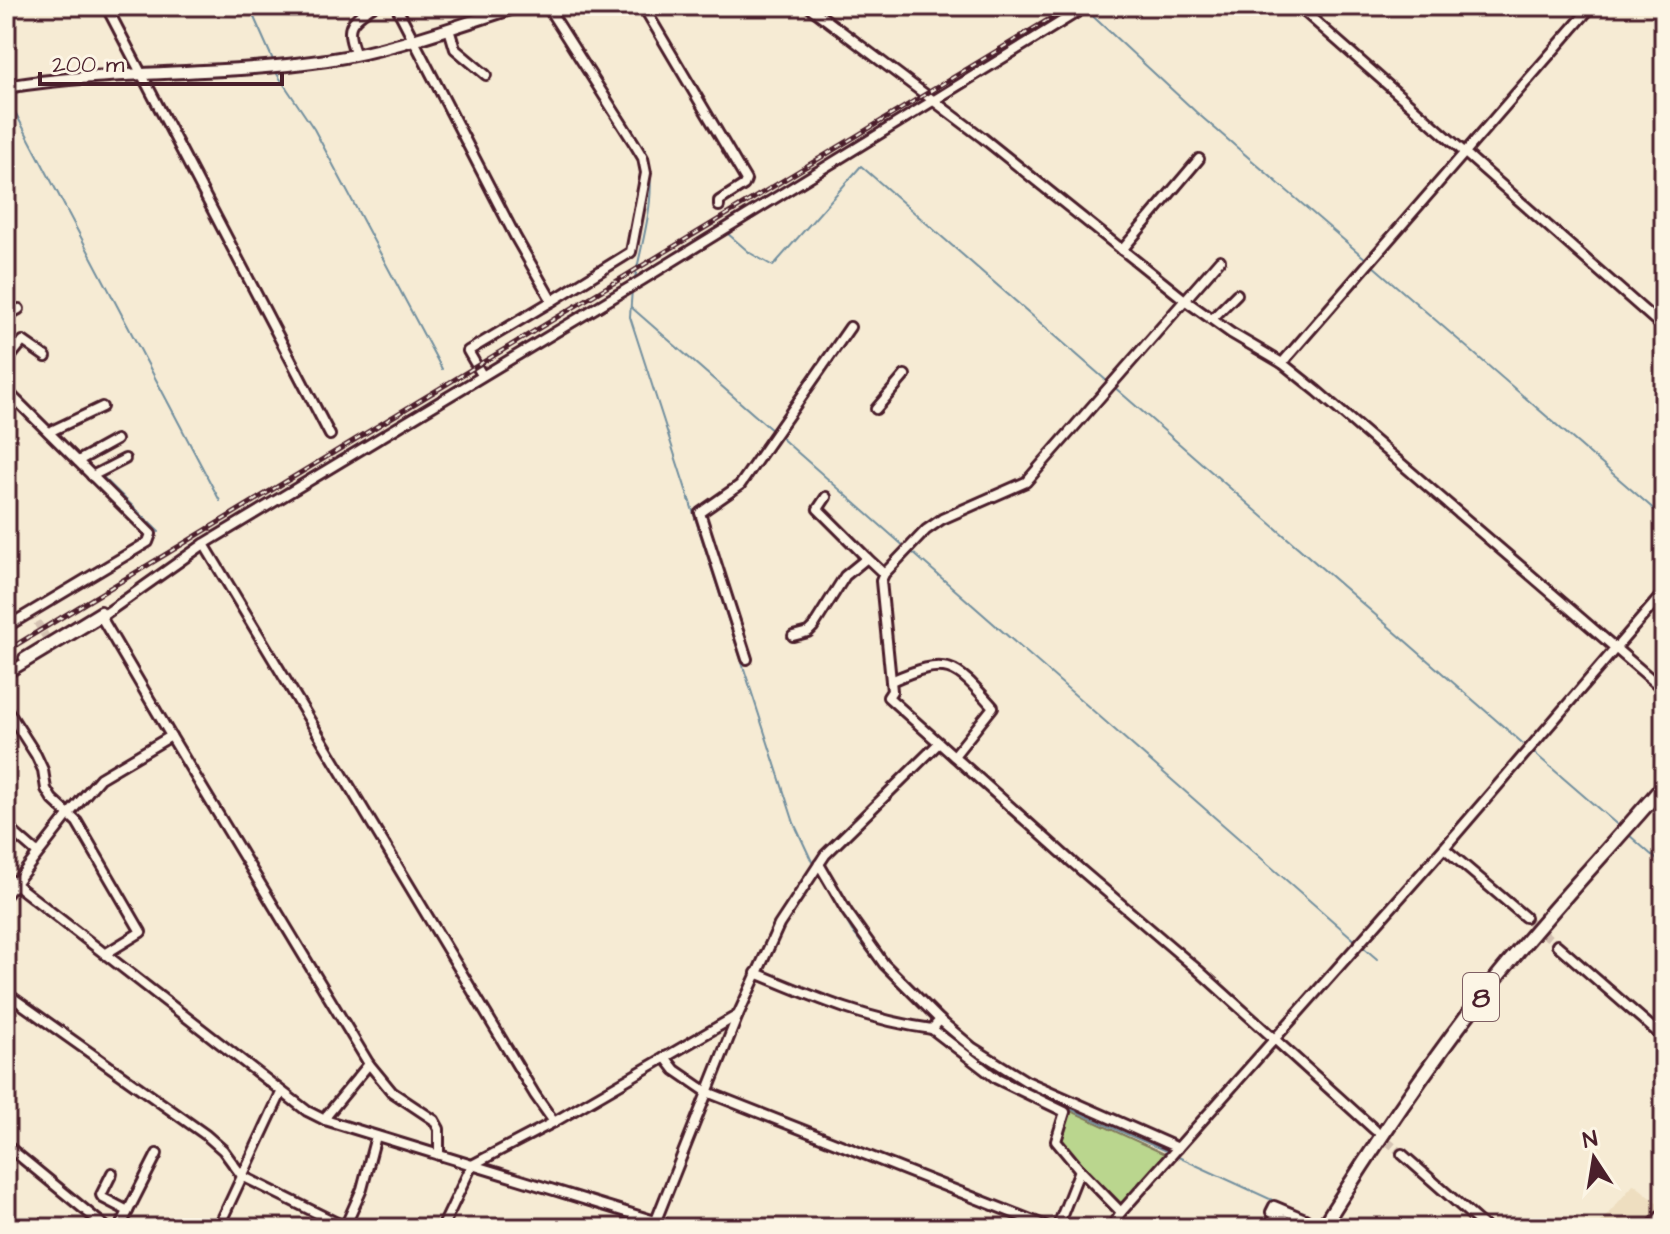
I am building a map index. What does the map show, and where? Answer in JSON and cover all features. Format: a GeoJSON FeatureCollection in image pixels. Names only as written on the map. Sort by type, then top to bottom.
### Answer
{"type":"FeatureCollection","features":[{"type":"Feature","properties":{"kind":"highway","name":"8"},"geometry":{"type":"LineString","coordinates":[[1322,1228],[1402,1105],[1485,992],[1664,785]]}},
{"type":"Feature","properties":{"kind":"main road"},"geometry":{"type":"LineString","coordinates":[[6,87],[78,77],[273,65],[356,55],[415,40],[520,6]]}},
{"type":"Feature","properties":{"kind":"street"},"geometry":{"type":"LineString","coordinates":[[106,6],[330,435]]}},
{"type":"Feature","properties":{"kind":"street"},"geometry":{"type":"LineString","coordinates":[[356,55],[349,36],[350,26],[373,6]]}},
{"type":"Feature","properties":{"kind":"street"},"geometry":{"type":"LineString","coordinates":[[396,6],[552,301]]}},
{"type":"Feature","properties":{"kind":"street"},"geometry":{"type":"LineString","coordinates":[[482,375],[468,351],[631,252],[646,173],[643,158],[547,6]]}},
{"type":"Feature","properties":{"kind":"street"},"geometry":{"type":"LineString","coordinates":[[643,6],[746,180],[719,201],[719,206]]}},
{"type":"Feature","properties":{"kind":"street"},"geometry":{"type":"LineString","coordinates":[[808,6],[933,100],[1186,301],[1282,363],[1664,690]]}},
{"type":"Feature","properties":{"kind":"street"},"geometry":{"type":"LineString","coordinates":[[8,673],[101,617],[204,544],[642,280],[1087,6]]}},
{"type":"Feature","properties":{"kind":"street"},"geometry":{"type":"LineString","coordinates":[[1298,6],[1664,328]]}},
{"type":"Feature","properties":{"kind":"street"},"geometry":{"type":"LineString","coordinates":[[1282,363],[1592,6]]}},
{"type":"Feature","properties":{"kind":"street"},"geometry":{"type":"LineString","coordinates":[[449,29],[455,49],[486,75]]}},
{"type":"Feature","properties":{"kind":"street"},"geometry":{"type":"LineString","coordinates":[[1122,250],[1199,159]]}},
{"type":"Feature","properties":{"kind":"street"},"geometry":{"type":"LineString","coordinates":[[1220,260],[1026,482],[942,519],[926,530],[884,574],[881,581],[892,691],[888,697],[1375,1130]]}},
{"type":"Feature","properties":{"kind":"street"},"geometry":{"type":"LineString","coordinates":[[1212,319],[1237,294]]}},
{"type":"Feature","properties":{"kind":"street"},"geometry":{"type":"LineString","coordinates":[[6,316],[19,309]]}},
{"type":"Feature","properties":{"kind":"street"},"geometry":{"type":"LineString","coordinates":[[747,659],[700,513],[740,485],[850,327]]}},
{"type":"Feature","properties":{"kind":"street"},"geometry":{"type":"LineString","coordinates":[[6,362],[23,341],[46,357]]}},
{"type":"Feature","properties":{"kind":"street"},"geometry":{"type":"LineString","coordinates":[[876,409],[905,375]]}},
{"type":"Feature","properties":{"kind":"street"},"geometry":{"type":"LineString","coordinates":[[6,390],[151,534],[148,542],[6,627]]}},
{"type":"Feature","properties":{"kind":"street"},"geometry":{"type":"LineString","coordinates":[[49,432],[102,407]]}},
{"type":"Feature","properties":{"kind":"street"},"geometry":{"type":"LineString","coordinates":[[78,461],[116,440]]}},
{"type":"Feature","properties":{"kind":"street"},"geometry":{"type":"LineString","coordinates":[[92,476],[125,459]]}},
{"type":"Feature","properties":{"kind":"street"},"geometry":{"type":"LineString","coordinates":[[826,497],[818,509],[884,574]]}},
{"type":"Feature","properties":{"kind":"street"},"geometry":{"type":"LineString","coordinates":[[204,544],[554,1122]]}},
{"type":"Feature","properties":{"kind":"street"},"geometry":{"type":"LineString","coordinates":[[793,636],[808,632],[813,627],[845,576],[867,558]]}},
{"type":"Feature","properties":{"kind":"street"},"geometry":{"type":"LineString","coordinates":[[1111,1228],[1121,1212],[1444,848],[1664,592]]}},
{"type":"Feature","properties":{"kind":"street"},"geometry":{"type":"LineString","coordinates":[[8,673],[11,666],[48,640],[115,603],[122,603]]}},
{"type":"Feature","properties":{"kind":"street"},"geometry":{"type":"LineString","coordinates":[[101,617],[369,1064],[392,1092],[434,1120],[439,1129],[439,1155]]}},
{"type":"Feature","properties":{"kind":"street"},"geometry":{"type":"LineString","coordinates":[[891,681],[919,669],[937,666],[955,668],[993,707],[954,756]]}},
{"type":"Feature","properties":{"kind":"street"},"geometry":{"type":"LineString","coordinates":[[6,708],[36,755],[52,799],[77,822],[141,932],[105,954]]}},
{"type":"Feature","properties":{"kind":"street"},"geometry":{"type":"LineString","coordinates":[[6,895],[100,778],[171,736]]}},
{"type":"Feature","properties":{"kind":"street"},"geometry":{"type":"LineString","coordinates":[[655,1224],[738,1015],[779,925],[819,864],[939,743]]}},
{"type":"Feature","properties":{"kind":"street"},"geometry":{"type":"LineString","coordinates":[[6,826],[37,853]]}},
{"type":"Feature","properties":{"kind":"street"},"geometry":{"type":"LineString","coordinates":[[1444,848],[1525,917]]}},
{"type":"Feature","properties":{"kind":"street"},"geometry":{"type":"LineString","coordinates":[[819,864],[847,912],[884,964],[973,1048],[1026,1081],[1178,1148]]}},
{"type":"Feature","properties":{"kind":"street"},"geometry":{"type":"LineString","coordinates":[[6,877],[281,1093],[325,1120],[655,1224],[678,1228]]}},
{"type":"Feature","properties":{"kind":"street"},"geometry":{"type":"LineString","coordinates":[[1557,945],[1664,1038]]}},
{"type":"Feature","properties":{"kind":"street"},"geometry":{"type":"LineString","coordinates":[[756,973],[843,1009],[879,1020],[932,1029],[997,1079],[1065,1112],[1056,1141],[1121,1212]]}},
{"type":"Feature","properties":{"kind":"street"},"geometry":{"type":"LineString","coordinates":[[6,993],[206,1135],[223,1150],[242,1176],[346,1228],[362,1189],[376,1136]]}},
{"type":"Feature","properties":{"kind":"street"},"geometry":{"type":"LineString","coordinates":[[442,1228],[472,1165],[554,1122],[738,1015]]}},
{"type":"Feature","properties":{"kind":"street"},"geometry":{"type":"LineString","coordinates":[[932,1029],[940,1020]]}},
{"type":"Feature","properties":{"kind":"street"},"geometry":{"type":"LineString","coordinates":[[665,1057],[675,1070],[707,1092],[1054,1228],[1080,1170]]}},
{"type":"Feature","properties":{"kind":"street"},"geometry":{"type":"LineString","coordinates":[[325,1120],[369,1064]]}},
{"type":"Feature","properties":{"kind":"street"},"geometry":{"type":"LineString","coordinates":[[218,1228],[281,1093]]}},
{"type":"Feature","properties":{"kind":"street"},"geometry":{"type":"LineString","coordinates":[[6,1145],[107,1228]]}},
{"type":"Feature","properties":{"kind":"street"},"geometry":{"type":"LineString","coordinates":[[120,1228],[157,1154]]}},
{"type":"Feature","properties":{"kind":"street"},"geometry":{"type":"LineString","coordinates":[[1402,1154],[1486,1228]]}},
{"type":"Feature","properties":{"kind":"street"},"geometry":{"type":"LineString","coordinates":[[112,1173],[101,1195],[128,1211]]}},
{"type":"Feature","properties":{"kind":"street"},"geometry":{"type":"LineString","coordinates":[[1299,1228],[1271,1212],[1274,1206],[1305,1219]]}},
{"type":"Feature","properties":{"kind":"street"},"geometry":{"type":"LineString","coordinates":[[1650,1228],[1664,1212]]}},
{"type":"Feature","properties":{"kind":"shaded area"},"geometry":{"type":"Polygon","coordinates":[[[1634,1184],[1664,1208],[1664,1228],[1596,1228],[1634,1184]]]}},
{"type":"Feature","properties":{"kind":"green space"},"geometry":{"type":"Polygon","coordinates":[[[1069,1110],[1167,1155],[1121,1207],[1059,1140],[1069,1110]]]}},
{"type":"Feature","properties":{"kind":"waterway"},"geometry":{"type":"LineString","coordinates":[[249,6],[273,60]]}},
{"type":"Feature","properties":{"kind":"waterway"},"geometry":{"type":"LineString","coordinates":[[553,6],[646,151],[650,167],[650,200],[634,283]]}},
{"type":"Feature","properties":{"kind":"waterway"},"geometry":{"type":"LineString","coordinates":[[1085,9],[1196,112],[1367,260]]}},
{"type":"Feature","properties":{"kind":"waterway"},"geometry":{"type":"LineString","coordinates":[[275,71],[314,129],[442,369]]}},
{"type":"Feature","properties":{"kind":"waterway"},"geometry":{"type":"LineString","coordinates":[[6,95],[220,501]]}},
{"type":"Feature","properties":{"kind":"waterway"},"geometry":{"type":"LineString","coordinates":[[727,233],[750,253],[773,266],[861,166],[1108,382]]}},
{"type":"Feature","properties":{"kind":"waterway"},"geometry":{"type":"LineString","coordinates":[[633,291],[679,262]]}},
{"type":"Feature","properties":{"kind":"waterway"},"geometry":{"type":"LineString","coordinates":[[1372,265],[1664,518]]}},
{"type":"Feature","properties":{"kind":"waterway"},"geometry":{"type":"LineString","coordinates":[[632,289],[630,317],[794,823],[813,864]]}},
{"type":"Feature","properties":{"kind":"waterway"},"geometry":{"type":"LineString","coordinates":[[631,307],[774,432]]}},
{"type":"Feature","properties":{"kind":"waterway"},"geometry":{"type":"LineString","coordinates":[[1113,386],[1527,747]]}},
{"type":"Feature","properties":{"kind":"waterway"},"geometry":{"type":"LineString","coordinates":[[779,436],[906,548]]}},
{"type":"Feature","properties":{"kind":"waterway"},"geometry":{"type":"LineString","coordinates":[[67,445],[80,457]]}},
{"type":"Feature","properties":{"kind":"waterway"},"geometry":{"type":"LineString","coordinates":[[85,461],[95,470]]}},
{"type":"Feature","properties":{"kind":"waterway"},"geometry":{"type":"LineString","coordinates":[[100,474],[159,532]]}},
{"type":"Feature","properties":{"kind":"waterway"},"geometry":{"type":"LineString","coordinates":[[912,552],[1358,943]]}},
{"type":"Feature","properties":{"kind":"waterway"},"geometry":{"type":"LineString","coordinates":[[1532,751],[1621,828]]}},
{"type":"Feature","properties":{"kind":"waterway"},"geometry":{"type":"LineString","coordinates":[[1629,835],[1664,866]]}},
{"type":"Feature","properties":{"kind":"waterway"},"geometry":{"type":"LineString","coordinates":[[819,873],[852,931],[878,965],[934,1022]]}},
{"type":"Feature","properties":{"kind":"waterway"},"geometry":{"type":"LineString","coordinates":[[1363,947],[1377,959]]}},
{"type":"Feature","properties":{"kind":"waterway"},"geometry":{"type":"LineString","coordinates":[[939,1026],[1020,1083],[1170,1153]]}},
{"type":"Feature","properties":{"kind":"waterway"},"geometry":{"type":"LineString","coordinates":[[1176,1156],[1294,1210]]}},
{"type":"Feature","properties":{"kind":"waterway"},"geometry":{"type":"LineString","coordinates":[[1307,1216],[1319,1221]]}},
{"type":"Feature","properties":{"kind":"tunnel"},"geometry":{"type":"LineString","coordinates":[[31,612],[47,639]]}},
{"type":"Feature","properties":{"kind":"tunnel"},"geometry":{"type":"LineString","coordinates":[[1525,917],[1557,945]]}},
{"type":"Feature","properties":{"kind":"tunnel"},"geometry":{"type":"LineString","coordinates":[[1378,1133],[1402,1154]]}},
{"type":"Feature","properties":{"kind":"tunnel"},"geometry":{"type":"LineString","coordinates":[[1305,1219],[1325,1228]]}},
{"type":"Feature","properties":{"kind":"railway"},"geometry":{"type":"LineString","coordinates":[[6,651],[1071,6]]}}]}
